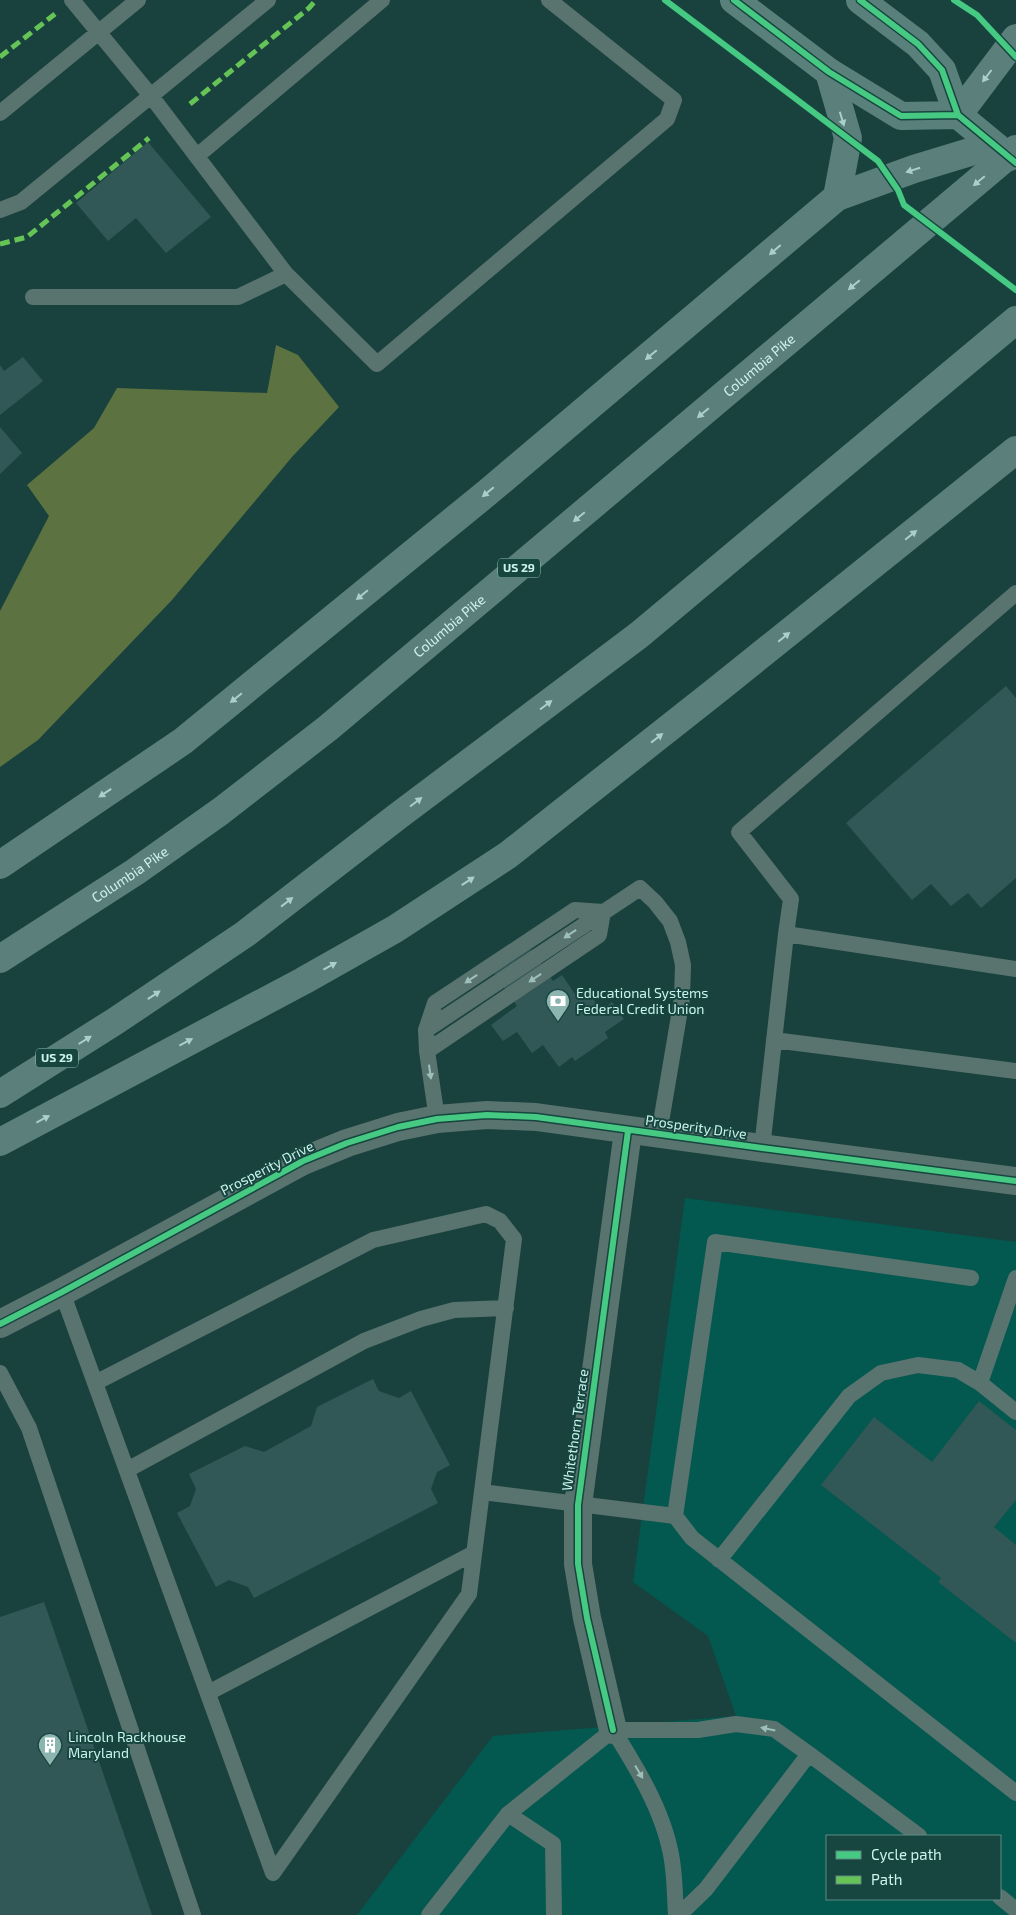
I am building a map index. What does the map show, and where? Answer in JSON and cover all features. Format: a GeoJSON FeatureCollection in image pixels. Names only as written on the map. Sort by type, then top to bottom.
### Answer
{"type":"FeatureCollection","features":[{"type":"Feature","properties":{"kind":"highway"},"geometry":{"type":"LineString","coordinates":[[958,115],[1016,38]]}},
{"type":"Feature","properties":{"kind":"highway"},"geometry":{"type":"LineString","coordinates":[[828,72],[848,138],[837,197]]}},
{"type":"Feature","properties":{"kind":"highway"},"geometry":{"type":"LineString","coordinates":[[0,865],[183,741],[488,492],[837,197],[996,142]]}},
{"type":"Feature","properties":{"kind":"highway","name":"Columbia Pike"},"geometry":{"type":"LineString","coordinates":[[0,959],[119,882],[213,817],[328,728],[996,142]]}},
{"type":"Feature","properties":{"kind":"highway","name":"US 29"},"geometry":{"type":"LineString","coordinates":[[0,1094],[114,1022],[245,934],[398,816],[639,635],[1016,320]]}},
{"type":"Feature","properties":{"kind":"highway"},"geometry":{"type":"LineString","coordinates":[[0,1142],[303,981],[395,929],[508,855],[1016,450]]}},
{"type":"Feature","properties":{"kind":"main road"},"geometry":{"type":"LineString","coordinates":[[734,0],[828,72],[901,116],[958,115]]}},
{"type":"Feature","properties":{"kind":"main road"},"geometry":{"type":"LineString","coordinates":[[860,0],[918,44],[942,70],[958,115],[996,142],[1016,163]]}},
{"type":"Feature","properties":{"kind":"street","name":"Prosperity Drive"},"geometry":{"type":"LineString","coordinates":[[0,1324],[303,1161],[398,1126],[437,1119],[486,1115],[536,1117],[628,1131],[1016,1181]]}},
{"type":"Feature","properties":{"kind":"street","name":"Whitethorn Terrace"},"geometry":{"type":"LineString","coordinates":[[613,1730],[587,1618],[578,1564],[578,1505],[628,1131]]}},
{"type":"Feature","properties":{"kind":"lane"},"geometry":{"type":"LineString","coordinates":[[72,0],[151,96],[286,274],[377,364],[667,120],[674,100],[549,0]]}},
{"type":"Feature","properties":{"kind":"lane"},"geometry":{"type":"LineString","coordinates":[[0,113],[138,0]]}},
{"type":"Feature","properties":{"kind":"lane"},"geometry":{"type":"LineString","coordinates":[[0,210],[21,202],[268,0]]}},
{"type":"Feature","properties":{"kind":"lane"},"geometry":{"type":"LineString","coordinates":[[197,156],[382,0]]}},
{"type":"Feature","properties":{"kind":"lane"},"geometry":{"type":"LineString","coordinates":[[33,297],[238,298],[286,274]]}},
{"type":"Feature","properties":{"kind":"lane"},"geometry":{"type":"LineString","coordinates":[[762,1148],[791,899],[739,832],[1016,593]]}},
{"type":"Feature","properties":{"kind":"lane"},"geometry":{"type":"LineString","coordinates":[[437,1119],[427,1051],[426,1030],[640,888],[655,902],[670,921],[678,942],[683,966],[682,998],[659,1134]]}},
{"type":"Feature","properties":{"kind":"lane"},"geometry":{"type":"LineString","coordinates":[[427,1051],[599,935],[603,912]]}},
{"type":"Feature","properties":{"kind":"lane"},"geometry":{"type":"LineString","coordinates":[[786,934],[1016,969]]}},
{"type":"Feature","properties":{"kind":"lane"},"geometry":{"type":"LineString","coordinates":[[774,1040],[1016,1071]]}},
{"type":"Feature","properties":{"kind":"lane"},"geometry":{"type":"LineString","coordinates":[[62,1292],[126,1470],[273,1873],[468,1594],[514,1239],[500,1221],[486,1214],[373,1240],[95,1383]]}},
{"type":"Feature","properties":{"kind":"lane"},"geometry":{"type":"LineString","coordinates":[[675,1516],[715,1242],[971,1278]]}},
{"type":"Feature","properties":{"kind":"lane"},"geometry":{"type":"LineString","coordinates":[[980,1383],[1016,1278]]}},
{"type":"Feature","properties":{"kind":"lane"},"geometry":{"type":"LineString","coordinates":[[126,1470],[364,1341],[421,1319],[454,1310],[506,1308]]}},
{"type":"Feature","properties":{"kind":"lane"},"geometry":{"type":"LineString","coordinates":[[720,1560],[849,1396],[882,1373],[918,1365],[958,1370],[980,1383],[1016,1412]]}},
{"type":"Feature","properties":{"kind":"lane"},"geometry":{"type":"LineString","coordinates":[[0,1374],[29,1428],[193,1915]]}},
{"type":"Feature","properties":{"kind":"lane"},"geometry":{"type":"LineString","coordinates":[[482,1492],[675,1516],[692,1538],[1016,1794]]}},
{"type":"Feature","properties":{"kind":"lane"},"geometry":{"type":"LineString","coordinates":[[208,1693],[474,1553]]}},
{"type":"Feature","properties":{"kind":"lane"},"geometry":{"type":"LineString","coordinates":[[429,1915],[508,1814],[613,1730],[698,1730],[736,1724],[774,1729],[918,1835]]}},
{"type":"Feature","properties":{"kind":"lane"},"geometry":{"type":"LineString","coordinates":[[613,1730],[643,1779],[664,1829],[673,1867],[677,1915]]}},
{"type":"Feature","properties":{"kind":"lane"},"geometry":{"type":"LineString","coordinates":[[677,1915],[706,1889],[809,1754]]}},
{"type":"Feature","properties":{"kind":"lane"},"geometry":{"type":"LineString","coordinates":[[508,1814],[553,1844],[554,1915]]}},
{"type":"Feature","properties":{"kind":"lane"},"geometry":{"type":"LineString","coordinates":[[1001,1899],[1016,1910]]}},
{"type":"Feature","properties":{"kind":"shaded area"},"geometry":{"type":"Polygon","coordinates":[[[276,345],[298,355],[339,407],[292,457],[172,600],[38,740],[0,767],[0,611],[49,516],[27,485],[94,428],[117,388],[267,393],[276,345]]]}},
{"type":"Feature","properties":{"kind":"shaded area"},"geometry":{"type":"Polygon","coordinates":[[[685,1198],[1016,1242],[1016,1915],[357,1915],[493,1736],[736,1716],[708,1636],[633,1582],[685,1198]]]}},
{"type":"Feature","properties":{"kind":"building"},"geometry":{"type":"Polygon","coordinates":[[[148,142],[211,217],[166,253],[136,218],[108,241],[76,203],[148,142]]]}},
{"type":"Feature","properties":{"kind":"building"},"geometry":{"type":"Polygon","coordinates":[[[23,357],[43,381],[0,415],[0,365],[4,371],[23,357]]]}},
{"type":"Feature","properties":{"kind":"building"},"geometry":{"type":"Polygon","coordinates":[[[0,427],[22,453],[0,474],[0,427]]]}},
{"type":"Feature","properties":{"kind":"building"},"geometry":{"type":"Polygon","coordinates":[[[1006,686],[1016,698],[1016,878],[981,908],[968,893],[951,906],[931,884],[912,900],[846,823],[1006,686]]]}},
{"type":"Feature","properties":{"kind":"building","name":"Educational Systems Federal Credit Union"},"geometry":{"type":"Polygon","coordinates":[[[531,949],[553,981],[562,975],[577,997],[587,990],[601,1010],[612,1002],[624,1019],[605,1032],[608,1038],[575,1061],[572,1057],[559,1067],[543,1045],[532,1053],[517,1032],[503,1041],[491,1025],[517,1006],[494,973],[531,949]]]}},
{"type":"Feature","properties":{"kind":"building"},"geometry":{"type":"Polygon","coordinates":[[[373,1379],[379,1391],[399,1398],[411,1391],[450,1465],[437,1472],[431,1489],[438,1503],[254,1598],[248,1587],[229,1580],[216,1587],[177,1513],[190,1506],[196,1489],[189,1474],[245,1446],[264,1452],[311,1426],[317,1407],[373,1379]]]}},
{"type":"Feature","properties":{"kind":"building"},"geometry":{"type":"Polygon","coordinates":[[[979,1401],[1016,1430],[1016,1500],[994,1527],[1016,1545],[1016,1643],[938,1582],[941,1578],[821,1485],[874,1417],[932,1462],[979,1401]]]}},
{"type":"Feature","properties":{"kind":"building","name":"Lincoln Rackhouse Maryland"},"geometry":{"type":"Polygon","coordinates":[[[44,1602],[152,1915],[0,1915],[0,1617],[44,1602]]]}},
{"type":"Feature","properties":{"kind":"marked path"},"geometry":{"type":"LineString","coordinates":[[190,104],[309,8],[316,0]]}},
{"type":"Feature","properties":{"kind":"marked path"},"geometry":{"type":"LineString","coordinates":[[0,57],[55,14]]}},
{"type":"Feature","properties":{"kind":"marked path"},"geometry":{"type":"LineString","coordinates":[[0,244],[27,237],[149,138]]}},
{"type":"Feature","properties":{"kind":"cycle path"},"geometry":{"type":"LineString","coordinates":[[665,0],[878,161],[898,190],[904,205],[1016,290]]}},
{"type":"Feature","properties":{"kind":"cycle path"},"geometry":{"type":"LineString","coordinates":[[734,0],[829,72],[901,116],[958,115]]}},
{"type":"Feature","properties":{"kind":"cycle path"},"geometry":{"type":"LineString","coordinates":[[860,0],[918,44],[942,70],[958,115]]}},
{"type":"Feature","properties":{"kind":"cycle path"},"geometry":{"type":"LineString","coordinates":[[954,0],[977,15],[1016,57]]}},
{"type":"Feature","properties":{"kind":"cycle path"},"geometry":{"type":"LineString","coordinates":[[958,115],[1016,163]]}},
{"type":"Feature","properties":{"kind":"cycle path"},"geometry":{"type":"LineString","coordinates":[[0,1324],[303,1161],[347,1143],[398,1127],[437,1119],[487,1115],[536,1117],[1016,1181]]}},
{"type":"Feature","properties":{"kind":"cycle path"},"geometry":{"type":"LineString","coordinates":[[613,1730],[587,1618],[578,1564],[578,1505],[628,1131]]}},
{"type":"Feature","properties":{"kind":"place","name":"Educational Systems Federal Credit Union"},"geometry":{"type":"Point","coordinates":[558,1022]}},
{"type":"Feature","properties":{"kind":"place","name":"Lincoln Rackhouse Maryland"},"geometry":{"type":"Point","coordinates":[50,1766]}}]}
